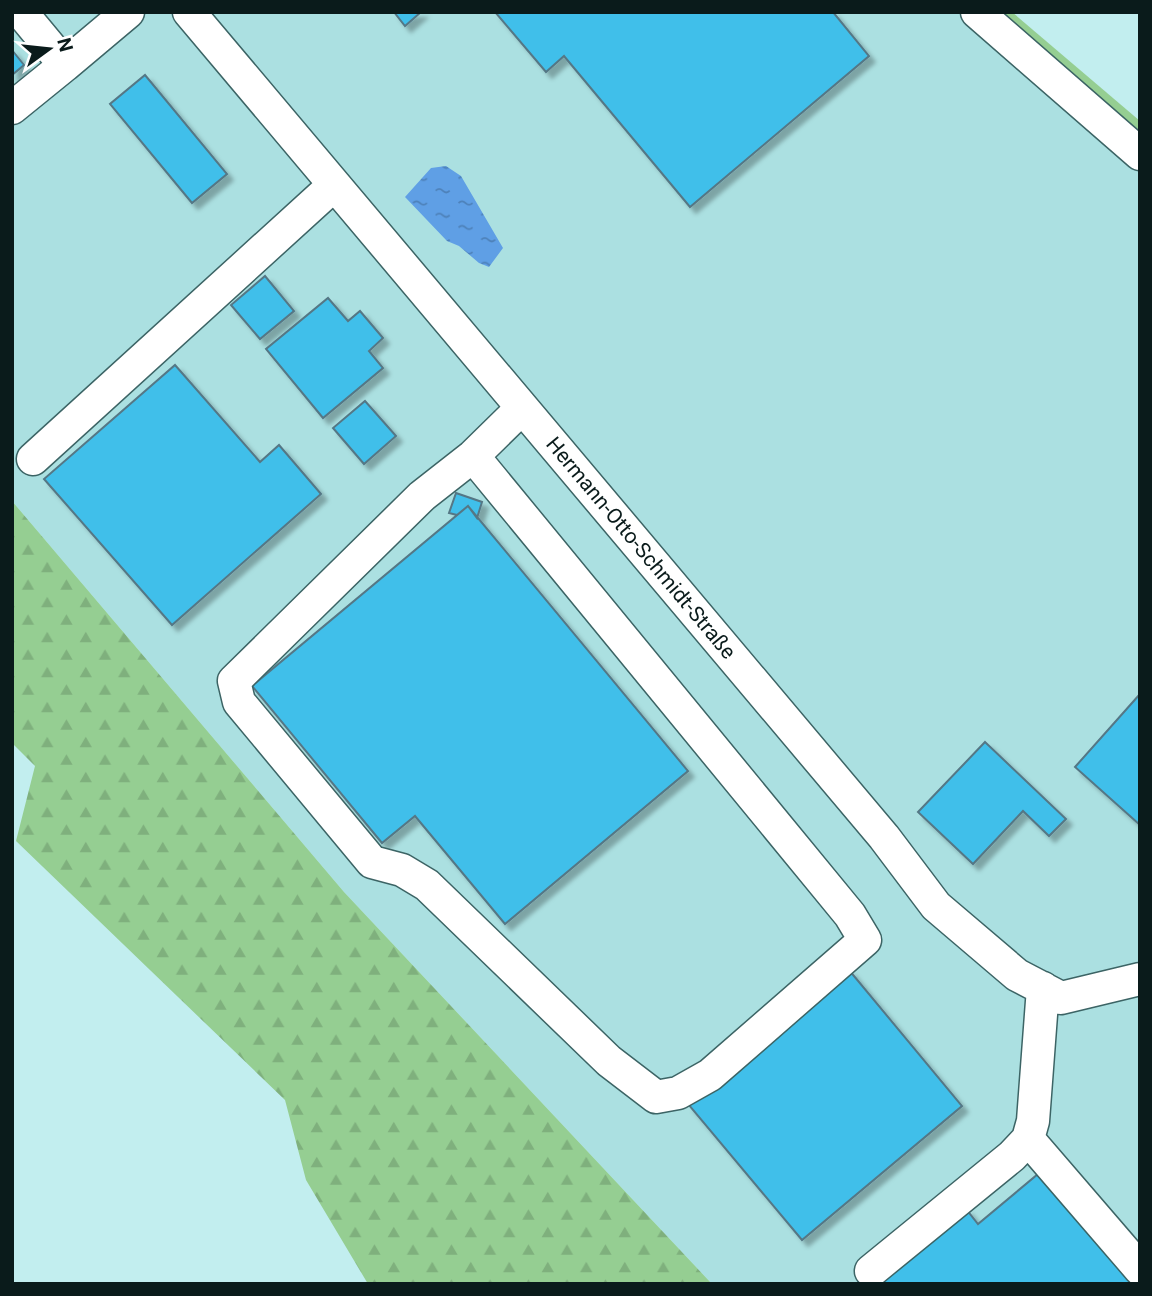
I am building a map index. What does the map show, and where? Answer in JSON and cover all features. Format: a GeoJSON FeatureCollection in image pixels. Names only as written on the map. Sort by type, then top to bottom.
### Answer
{"type":"FeatureCollection","features":[{"type":"Feature","properties":{"kind":"street"},"geometry":{"type":"LineString","coordinates":[[21,12],[65,65]]}},
{"type":"Feature","properties":{"kind":"street"},"geometry":{"type":"LineString","coordinates":[[12,108],[128,12]]}},
{"type":"Feature","properties":{"kind":"street","name":"Hermann-Otto-Schmidt-Straße"},"geometry":{"type":"LineString","coordinates":[[189,12],[884,837],[936,906],[1017,975],[1060,998],[1140,979]]}},
{"type":"Feature","properties":{"kind":"street"},"geometry":{"type":"LineString","coordinates":[[977,12],[1140,154]]}},
{"type":"Feature","properties":{"kind":"street"},"geometry":{"type":"LineString","coordinates":[[33,459],[334,185]]}},
{"type":"Feature","properties":{"kind":"street"},"geometry":{"type":"LineString","coordinates":[[473,456],[850,915],[865,940],[710,1075],[678,1093],[656,1097],[618,1068],[427,885],[402,870],[372,862],[239,702],[234,681],[422,496],[473,456],[522,408]]}},
{"type":"Feature","properties":{"kind":"street"},"geometry":{"type":"LineString","coordinates":[[871,1271],[999,1167],[1028,1139],[1033,1122],[1042,988]]}},
{"type":"Feature","properties":{"kind":"street"},"geometry":{"type":"LineString","coordinates":[[1028,1139],[1140,1269]]}},
{"type":"Feature","properties":{"kind":"shaded area"},"geometry":{"type":"Polygon","coordinates":[[[12,12],[957,12],[1140,171],[1140,1284],[712,1284],[344,892],[12,501],[12,12]]]}},
{"type":"Feature","properties":{"kind":"green space"},"geometry":{"type":"Polygon","coordinates":[[[995,12],[1012,12],[1140,121],[1140,138],[995,12]]]}},
{"type":"Feature","properties":{"kind":"green space"},"geometry":{"type":"Polygon","coordinates":[[[12,501],[344,892],[712,1284],[368,1284],[306,1180],[285,1100],[16,841],[35,766],[12,743],[12,501]]]}},
{"type":"Feature","properties":{"kind":"water"},"geometry":{"type":"Polygon","coordinates":[[[446,166],[461,176],[503,248],[489,267],[447,241],[405,197],[431,168],[446,166]]]}},
{"type":"Feature","properties":{"kind":"building"},"geometry":{"type":"Polygon","coordinates":[[[394,12],[421,12],[405,26],[394,12]]]}},
{"type":"Feature","properties":{"kind":"building"},"geometry":{"type":"Polygon","coordinates":[[[495,12],[833,12],[869,56],[690,207],[564,56],[546,72],[495,12]]]}},
{"type":"Feature","properties":{"kind":"building"},"geometry":{"type":"Polygon","coordinates":[[[12,50],[24,65],[12,75],[12,50]]]}},
{"type":"Feature","properties":{"kind":"building"},"geometry":{"type":"Polygon","coordinates":[[[145,75],[227,174],[192,203],[110,104],[145,75]]]}},
{"type":"Feature","properties":{"kind":"building"},"geometry":{"type":"Polygon","coordinates":[[[265,276],[294,311],[260,339],[231,305],[265,276]]]}},
{"type":"Feature","properties":{"kind":"building"},"geometry":{"type":"Polygon","coordinates":[[[328,298],[348,321],[360,311],[383,338],[369,351],[383,368],[323,418],[266,349],[328,298]]]}},
{"type":"Feature","properties":{"kind":"building"},"geometry":{"type":"Polygon","coordinates":[[[175,365],[260,462],[279,445],[321,494],[172,625],[44,479],[175,365]]]}},
{"type":"Feature","properties":{"kind":"building"},"geometry":{"type":"Polygon","coordinates":[[[365,401],[396,436],[364,464],[333,428],[365,401]]]}},
{"type":"Feature","properties":{"kind":"building"},"geometry":{"type":"Polygon","coordinates":[[[456,493],[482,502],[477,518],[468,506],[457,515],[449,513],[456,493]]]}},
{"type":"Feature","properties":{"kind":"building"},"geometry":{"type":"Polygon","coordinates":[[[468,506],[688,771],[505,924],[415,816],[382,843],[252,686],[468,506]]]}},
{"type":"Feature","properties":{"kind":"building"},"geometry":{"type":"Polygon","coordinates":[[[1140,694],[1140,825],[1075,767],[1140,694]]]}},
{"type":"Feature","properties":{"kind":"building"},"geometry":{"type":"Polygon","coordinates":[[[985,742],[1066,819],[1049,836],[1023,811],[973,864],[918,812],[985,742]]]}},
{"type":"Feature","properties":{"kind":"building"},"geometry":{"type":"Polygon","coordinates":[[[849,970],[962,1106],[802,1240],[688,1104],[849,970]]]}},
{"type":"Feature","properties":{"kind":"building"},"geometry":{"type":"Polygon","coordinates":[[[1044,1169],[1137,1284],[875,1284],[966,1209],[978,1224],[1044,1169]]]}}]}
